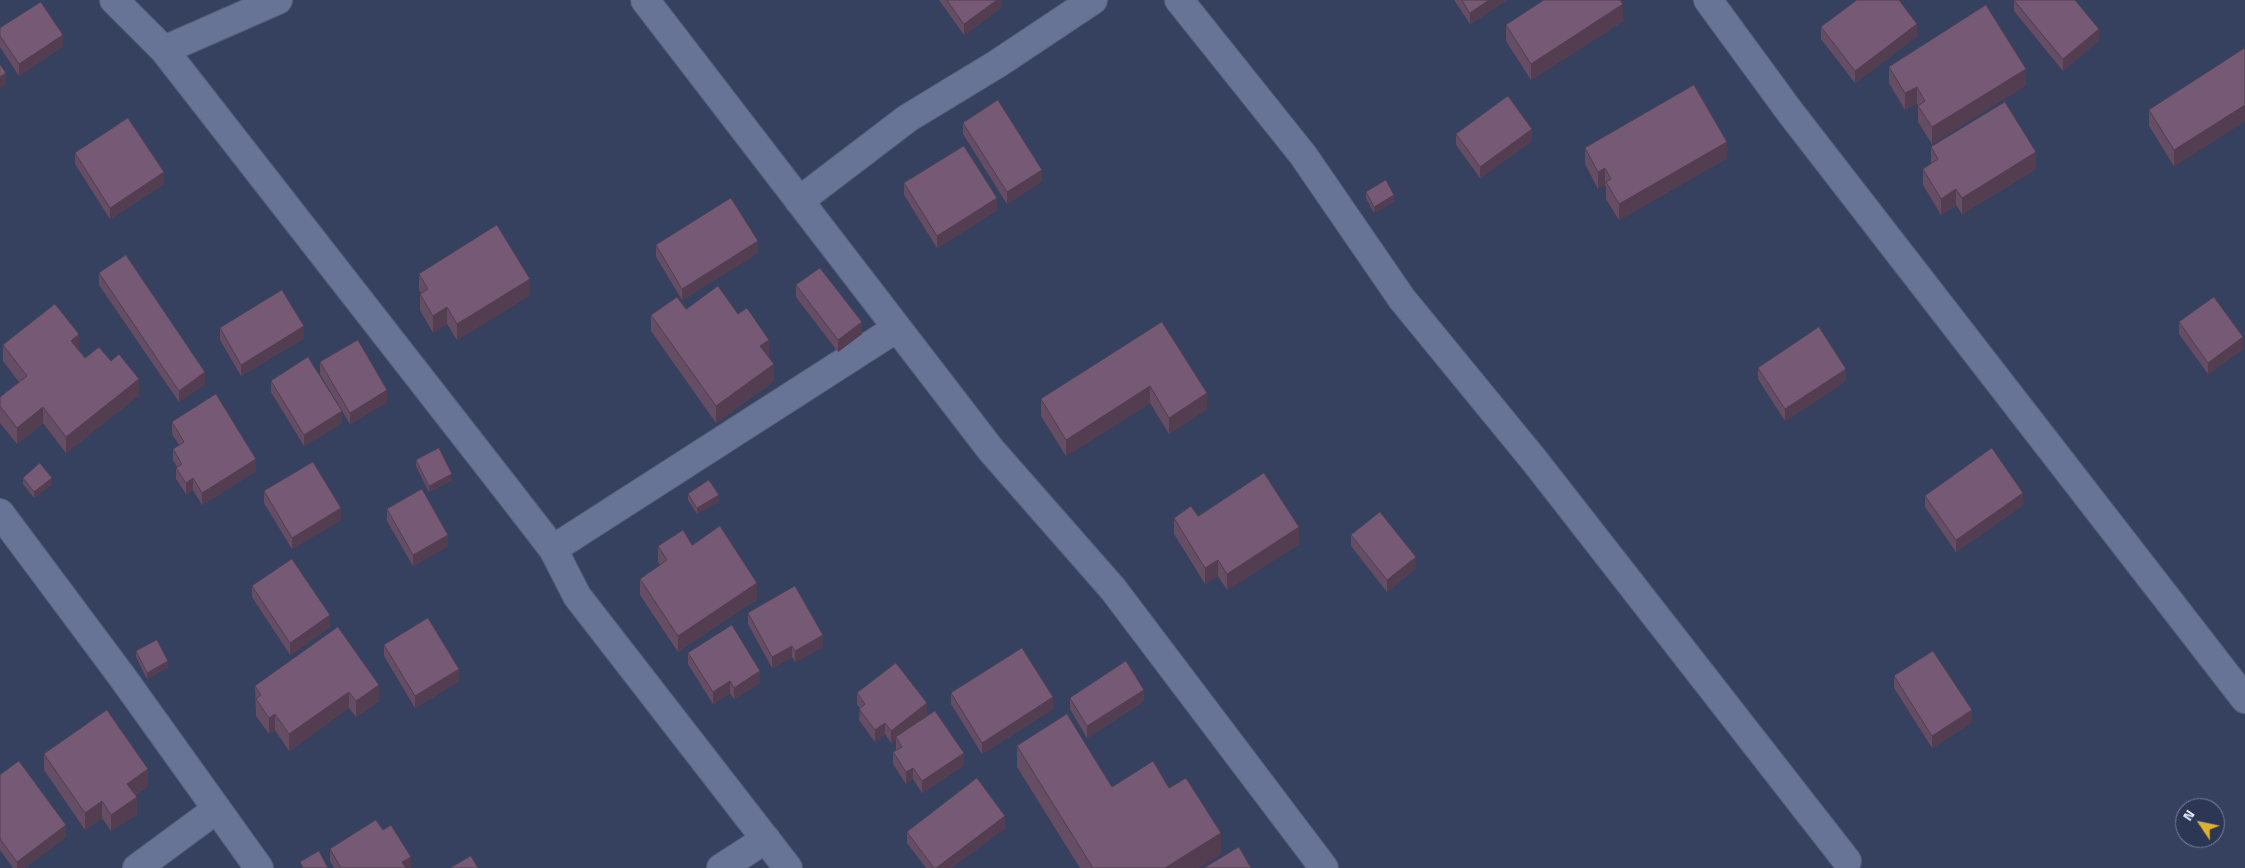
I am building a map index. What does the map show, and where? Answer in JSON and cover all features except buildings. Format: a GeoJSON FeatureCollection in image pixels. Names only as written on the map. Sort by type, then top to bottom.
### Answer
{"type":"FeatureCollection","features":[{"type":"Feature","properties":{"kind":"street"},"geometry":{"type":"LineString","coordinates":[[114,0],[164,50],[553,549],[577,596],[788,868]]}},
{"type":"Feature","properties":{"kind":"street"},"geometry":{"type":"LineString","coordinates":[[164,50],[278,0]]}},
{"type":"Feature","properties":{"kind":"street"},"geometry":{"type":"LineString","coordinates":[[645,0],[991,450],[1113,589],[1324,868]]}},
{"type":"Feature","properties":{"kind":"street"},"geometry":{"type":"LineString","coordinates":[[799,201],[908,118],[998,64],[1093,0]]}},
{"type":"Feature","properties":{"kind":"street"},"geometry":{"type":"LineString","coordinates":[[1179,0],[1303,155],[1402,299],[1534,460],[1847,861]]}},
{"type":"Feature","properties":{"kind":"street"},"geometry":{"type":"LineString","coordinates":[[1708,0],[1790,112],[2245,699]]}},
{"type":"Feature","properties":{"kind":"street"},"geometry":{"type":"LineString","coordinates":[[553,549],[897,328]]}},
{"type":"Feature","properties":{"kind":"street"},"geometry":{"type":"LineString","coordinates":[[0,513],[123,678],[260,868]]}},
{"type":"Feature","properties":{"kind":"street"},"geometry":{"type":"LineString","coordinates":[[137,868],[216,808]]}},
{"type":"Feature","properties":{"kind":"street"},"geometry":{"type":"LineString","coordinates":[[721,868],[766,839]]}}]}
